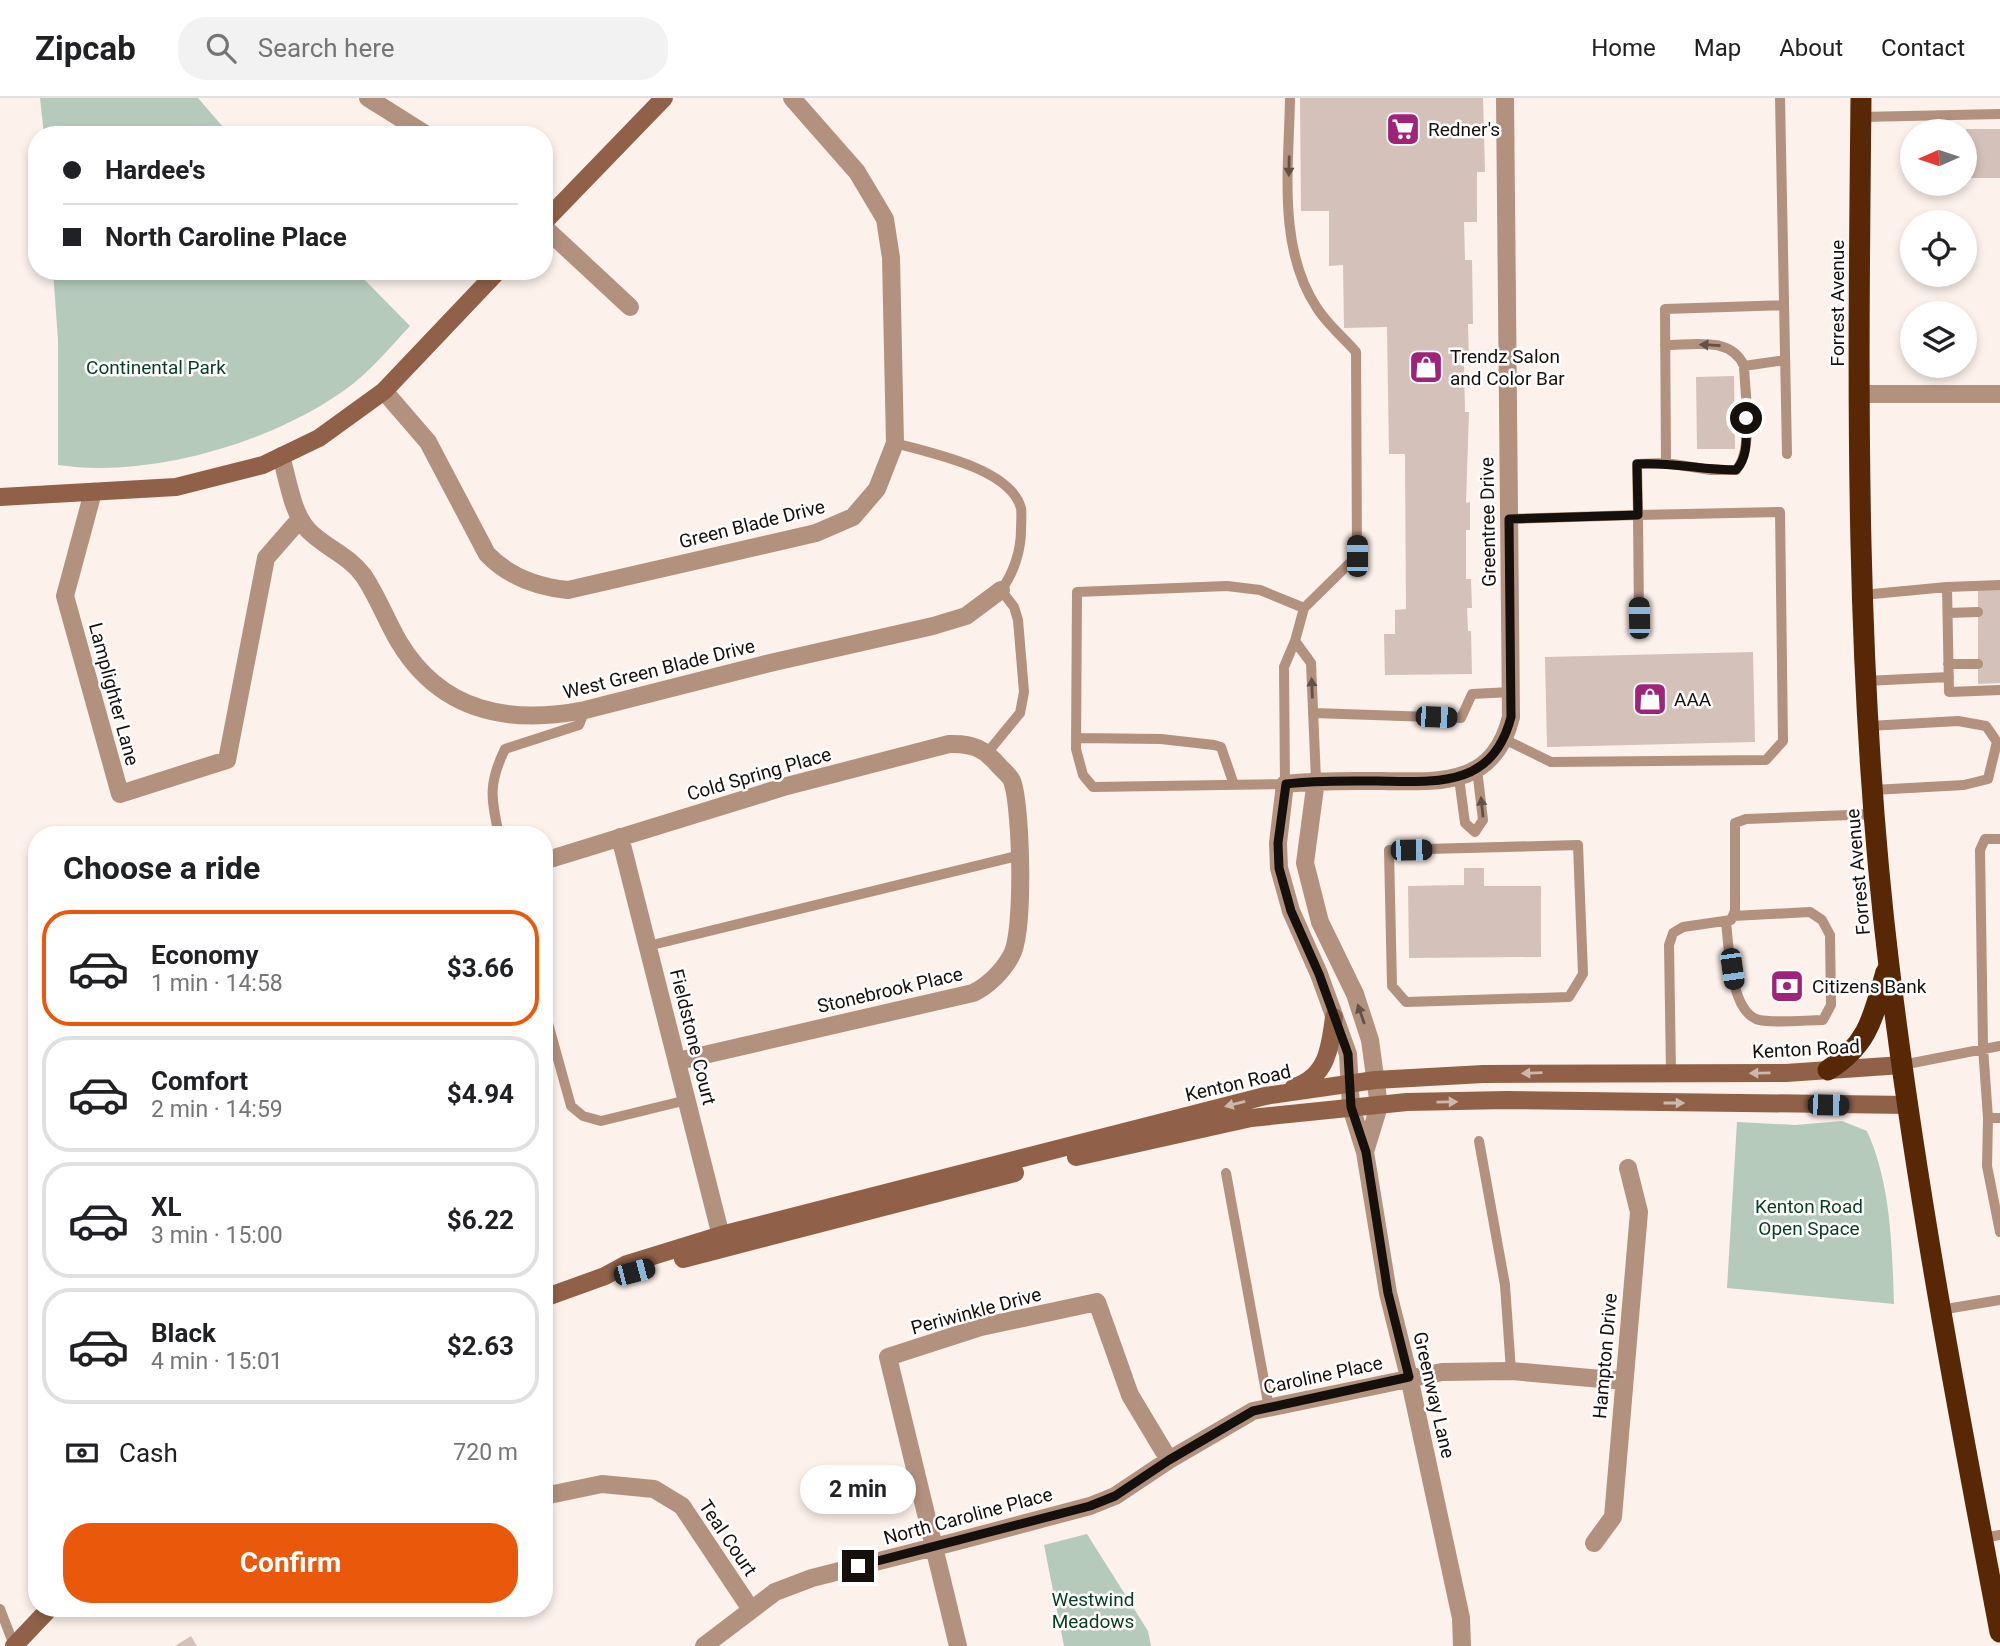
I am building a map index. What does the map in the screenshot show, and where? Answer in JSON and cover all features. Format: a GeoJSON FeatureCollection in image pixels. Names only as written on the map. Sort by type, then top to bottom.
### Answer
{"type":"FeatureCollection","features":[{"type":"Feature","properties":{"kind":"highway","name":"Forrest Avenue"},"geometry":{"type":"LineString","coordinates":[[1861,108],[1859,394],[1862,596],[1875,814],[1889,964],[1902,1065],[1940,1310],[1991,1537],[2000,1632]]}},
{"type":"Feature","properties":{"kind":"highway"},"geometry":{"type":"LineString","coordinates":[[1828,1070],[1849,1056],[1860,1043],[1872,1022],[1889,964]]}},
{"type":"Feature","properties":{"kind":"main road"},"geometry":{"type":"LineString","coordinates":[[553,215],[664,98]]}},
{"type":"Feature","properties":{"kind":"main road"},"geometry":{"type":"LineString","coordinates":[[0,496],[176,487],[263,465],[319,438],[384,391],[489,280]]}},
{"type":"Feature","properties":{"kind":"main road"},"geometry":{"type":"LineString","coordinates":[[1265,1096],[1305,1084],[1322,1069],[1330,1050],[1334,1017]]}},
{"type":"Feature","properties":{"kind":"main road","name":"Kenton Road"},"geometry":{"type":"LineString","coordinates":[[553,1295],[605,1276],[634,1272],[722,1241],[1265,1096],[1376,1080],[1575,1072],[1828,1070],[1902,1065]]}},
{"type":"Feature","properties":{"kind":"main road","name":"Kenton Road"},"geometry":{"type":"LineString","coordinates":[[722,1241],[1251,1118],[1351,1107],[1507,1100],[1909,1105]]}},
{"type":"Feature","properties":{"kind":"main road"},"geometry":{"type":"LineString","coordinates":[[14,1646],[41,1617]]}},
{"type":"Feature","properties":{"kind":"street"},"geometry":{"type":"LineString","coordinates":[[368,98],[413,126]]}},
{"type":"Feature","properties":{"kind":"street","name":"Green Blade Drive"},"geometry":{"type":"LineString","coordinates":[[384,391],[428,442],[487,554],[497,564],[541,587],[568,590],[816,533],[853,517],[877,489],[895,443],[891,258],[885,219],[857,172],[792,98]]}},
{"type":"Feature","properties":{"kind":"street","name":"Greentree Drive"},"geometry":{"type":"LineString","coordinates":[[1505,98],[1511,692],[1511,717],[1506,740]]}},
{"type":"Feature","properties":{"kind":"street"},"geometry":{"type":"LineString","coordinates":[[553,234],[629,307]]}},
{"type":"Feature","properties":{"kind":"street"},"geometry":{"type":"LineString","coordinates":[[1859,394],[2000,394]]}},
{"type":"Feature","properties":{"kind":"street"},"geometry":{"type":"LineString","coordinates":[[281,456],[300,519]]}},
{"type":"Feature","properties":{"kind":"street","name":"Lamplighter Lane"},"geometry":{"type":"LineString","coordinates":[[93,492],[65,596],[120,794],[227,760],[266,558],[300,519]]}},
{"type":"Feature","properties":{"kind":"street","name":"West Green Blade Drive"},"geometry":{"type":"LineString","coordinates":[[300,519],[309,531],[345,555],[363,576],[399,643],[429,683],[477,708],[520,716],[558,715],[585,710],[770,663],[933,626],[966,616],[1001,590]]}},
{"type":"Feature","properties":{"kind":"street"},"geometry":{"type":"LineString","coordinates":[[1351,1107],[1348,1054],[1319,974],[1291,911],[1279,868],[1278,843],[1286,784],[1316,780],[1438,782],[1459,778],[1493,757],[1506,740]]}},
{"type":"Feature","properties":{"kind":"street","name":"Cold Spring Place"},"geometry":{"type":"LineString","coordinates":[[553,858],[787,786],[949,744],[968,743],[988,752]]}},
{"type":"Feature","properties":{"kind":"street","name":"Stonebrook Place"},"geometry":{"type":"LineString","coordinates":[[678,1061],[985,988],[1012,955],[1014,948],[1020,855],[1013,782],[988,752]]}},
{"type":"Feature","properties":{"kind":"street"},"geometry":{"type":"LineString","coordinates":[[1316,780],[1306,844],[1309,884],[1320,922],[1355,994],[1366,1029],[1379,1106]]}},
{"type":"Feature","properties":{"kind":"street","name":"Fieldstone Court"},"geometry":{"type":"LineString","coordinates":[[620,837],[722,1241]]}},
{"type":"Feature","properties":{"kind":"street","name":"Greenway Lane"},"geometry":{"type":"LineString","coordinates":[[1366,1152],[1379,1106]]}},
{"type":"Feature","properties":{"kind":"street","name":"Greenway Lane"},"geometry":{"type":"LineString","coordinates":[[1351,1107],[1366,1152],[1388,1293],[1461,1618],[1462,1646]]}},
{"type":"Feature","properties":{"kind":"street","name":"Hampton Drive"},"geometry":{"type":"LineString","coordinates":[[1594,1543],[1613,1517],[1639,1212],[1628,1168]]}},
{"type":"Feature","properties":{"kind":"street","name":"Periwinkle Drive"},"geometry":{"type":"LineString","coordinates":[[936,1548],[888,1357],[981,1327],[1097,1302],[1130,1395],[1169,1460]]}},
{"type":"Feature","properties":{"kind":"street","name":"Caroline Place"},"geometry":{"type":"LineString","coordinates":[[1169,1460],[1253,1411],[1409,1377],[1442,1372],[1511,1371],[1624,1381]]}},
{"type":"Feature","properties":{"kind":"street","name":"North Caroline Place"},"geometry":{"type":"LineString","coordinates":[[704,1646],[750,1608],[775,1592],[812,1578],[1090,1506],[1115,1496],[1169,1460]]}},
{"type":"Feature","properties":{"kind":"street","name":"Teal Court"},"geometry":{"type":"LineString","coordinates":[[553,1494],[602,1484],[654,1489],[682,1506],[750,1608]]}},
{"type":"Feature","properties":{"kind":"street"},"geometry":{"type":"LineString","coordinates":[[936,1548],[958,1646]]}},
{"type":"Feature","properties":{"kind":"lane"},"geometry":{"type":"LineString","coordinates":[[1290,98],[1289,213],[1295,265],[1317,309],[1356,352],[1357,556],[1304,608],[1284,667],[1286,784],[1093,787],[1083,775],[1076,738],[1077,592],[1227,586],[1260,590],[1304,608]]}},
{"type":"Feature","properties":{"kind":"lane"},"geometry":{"type":"LineString","coordinates":[[1780,98],[1787,454]]}},
{"type":"Feature","properties":{"kind":"lane"},"geometry":{"type":"LineString","coordinates":[[1861,108],[2000,114]]}},
{"type":"Feature","properties":{"kind":"lane"},"geometry":{"type":"LineString","coordinates":[[1666,463],[1665,309],[1784,305]]}},
{"type":"Feature","properties":{"kind":"lane"},"geometry":{"type":"LineString","coordinates":[[1639,618],[1637,464],[1666,463],[1711,470],[1736,470],[1742,463],[1746,444],[1744,366],[1739,355],[1719,344],[1665,345]]}},
{"type":"Feature","properties":{"kind":"lane"},"geometry":{"type":"LineString","coordinates":[[1744,366],[1785,360]]}},
{"type":"Feature","properties":{"kind":"lane"},"geometry":{"type":"LineString","coordinates":[[895,443],[984,469],[1015,497],[1021,508],[1021,543],[1009,579],[1001,590],[1014,607],[1018,620],[1024,692],[1020,713],[988,752]]}},
{"type":"Feature","properties":{"kind":"lane"},"geometry":{"type":"LineString","coordinates":[[1506,740],[1551,762],[1766,760],[1783,741],[1780,512],[1509,519]]}},
{"type":"Feature","properties":{"kind":"lane"},"geometry":{"type":"LineString","coordinates":[[1862,596],[1947,587],[2000,585]]}},
{"type":"Feature","properties":{"kind":"lane"},"geometry":{"type":"LineString","coordinates":[[1947,587],[1950,692],[2000,690]]}},
{"type":"Feature","properties":{"kind":"lane"},"geometry":{"type":"LineString","coordinates":[[1948,613],[1978,612]]}},
{"type":"Feature","properties":{"kind":"lane"},"geometry":{"type":"LineString","coordinates":[[1294,641],[1311,663],[1316,780]]}},
{"type":"Feature","properties":{"kind":"lane"},"geometry":{"type":"LineString","coordinates":[[1948,664],[1978,664]]}},
{"type":"Feature","properties":{"kind":"lane"},"geometry":{"type":"LineString","coordinates":[[1865,681],[1949,677]]}},
{"type":"Feature","properties":{"kind":"lane"},"geometry":{"type":"LineString","coordinates":[[1313,713],[1461,718],[1472,694],[1511,692]]}},
{"type":"Feature","properties":{"kind":"lane"},"geometry":{"type":"LineString","coordinates":[[497,826],[490,792],[495,768],[505,749],[579,724],[585,710]]}},
{"type":"Feature","properties":{"kind":"lane"},"geometry":{"type":"LineString","coordinates":[[1869,726],[1958,722],[1986,726],[1997,742],[1988,779],[1964,785],[1873,790]]}},
{"type":"Feature","properties":{"kind":"lane"},"geometry":{"type":"LineString","coordinates":[[1076,738],[1161,739],[1221,747],[1234,785]]}},
{"type":"Feature","properties":{"kind":"lane"},"geometry":{"type":"LineString","coordinates":[[1476,848],[1475,832],[1483,820],[1477,769]]}},
{"type":"Feature","properties":{"kind":"lane"},"geometry":{"type":"LineString","coordinates":[[1459,778],[1465,823],[1475,832]]}},
{"type":"Feature","properties":{"kind":"lane"},"geometry":{"type":"LineString","coordinates":[[1671,1073],[1669,945],[1673,933],[1683,927],[1729,919],[1810,912],[1822,920],[1830,935],[1831,1005],[1823,1020],[1757,1019],[1744,1008],[1736,992],[1729,919],[1735,822],[1746,819],[1875,814]]}},
{"type":"Feature","properties":{"kind":"lane"},"geometry":{"type":"LineString","coordinates":[[2000,839],[1985,839],[1980,850],[1987,1166],[1997,1198],[2000,1232]]}},
{"type":"Feature","properties":{"kind":"lane"},"geometry":{"type":"LineString","coordinates":[[1578,845],[1583,974],[1569,997],[1406,1002],[1392,986],[1389,850],[1476,848],[1578,845]]}},
{"type":"Feature","properties":{"kind":"lane"},"geometry":{"type":"LineString","coordinates":[[648,946],[1020,855]]}},
{"type":"Feature","properties":{"kind":"lane"},"geometry":{"type":"LineString","coordinates":[[553,1041],[571,1106],[583,1116],[601,1121],[687,1100]]}},
{"type":"Feature","properties":{"kind":"lane"},"geometry":{"type":"LineString","coordinates":[[1902,1065],[1983,1047],[2000,1046]]}},
{"type":"Feature","properties":{"kind":"lane"},"geometry":{"type":"LineString","coordinates":[[1988,1118],[2000,1118]]}},
{"type":"Feature","properties":{"kind":"lane"},"geometry":{"type":"LineString","coordinates":[[1479,1141],[1505,1285],[1511,1371]]}},
{"type":"Feature","properties":{"kind":"lane"},"geometry":{"type":"LineString","coordinates":[[1226,1173],[1269,1408]]}},
{"type":"Feature","properties":{"kind":"lane"},"geometry":{"type":"LineString","coordinates":[[1940,1310],[2000,1300]]}},
{"type":"Feature","properties":{"kind":"lane"},"geometry":{"type":"LineString","coordinates":[[0,1609],[14,1646]]}},
{"type":"Feature","properties":{"kind":"green space"},"geometry":{"type":"Polygon","coordinates":[[[40,98],[198,98],[222,126],[43,126],[40,98]]]}},
{"type":"Feature","properties":{"kind":"green space","name":"Continental Park"},"geometry":{"type":"Polygon","coordinates":[[[54,280],[365,280],[410,326],[354,383],[324,404],[290,422],[213,451],[133,466],[94,468],[58,465],[58,340],[54,280]]]}},
{"type":"Feature","properties":{"kind":"green space","name":"Kenton Road Open Space"},"geometry":{"type":"Polygon","coordinates":[[[1842,1121],[1867,1131],[1881,1172],[1889,1216],[1894,1304],[1727,1288],[1737,1122],[1795,1125],[1842,1121]]]}},
{"type":"Feature","properties":{"kind":"green space","name":"Westwind Meadows"},"geometry":{"type":"Polygon","coordinates":[[[1087,1534],[1148,1631],[1151,1646],[1064,1646],[1044,1545],[1087,1534]]]}},
{"type":"Feature","properties":{"kind":"building"},"geometry":{"type":"Polygon","coordinates":[[[1300,98],[1483,98],[1485,172],[1477,172],[1477,222],[1464,222],[1465,260],[1472,260],[1473,324],[1468,324],[1469,363],[1464,363],[1465,412],[1469,412],[1466,503],[1470,502],[1470,530],[1466,530],[1466,579],[1471,579],[1472,608],[1467,608],[1468,631],[1471,631],[1472,674],[1385,675],[1384,634],[1395,634],[1395,610],[1406,609],[1405,454],[1389,454],[1387,327],[1344,328],[1343,265],[1329,266],[1329,211],[1301,211],[1300,98]]]}},
{"type":"Feature","properties":{"kind":"building"},"geometry":{"type":"Polygon","coordinates":[[[1978,129],[2000,129],[2000,178],[1978,178],[1978,129]]]}},
{"type":"Feature","properties":{"kind":"building"},"geometry":{"type":"Polygon","coordinates":[[[1734,376],[1735,449],[1697,449],[1696,377],[1734,376]]]}},
{"type":"Feature","properties":{"kind":"building"},"geometry":{"type":"Polygon","coordinates":[[[1978,589],[2000,589],[2000,683],[1978,684],[1978,589]]]}},
{"type":"Feature","properties":{"kind":"building","name":"AAA"},"geometry":{"type":"Polygon","coordinates":[[[1753,652],[1755,742],[1547,747],[1545,657],[1753,652]]]}},
{"type":"Feature","properties":{"kind":"building"},"geometry":{"type":"Polygon","coordinates":[[[1464,868],[1484,868],[1484,886],[1541,886],[1541,957],[1409,958],[1408,886],[1464,885],[1464,868]]]}},
{"type":"Feature","properties":{"kind":"building"},"geometry":{"type":"Polygon","coordinates":[[[191,1636],[197,1646],[175,1646],[191,1636]]]}},
{"type":"Feature","properties":{"kind":"place","name":"Redner's"},"geometry":{"type":"Point","coordinates":[1403,129]}},
{"type":"Feature","properties":{"kind":"place","name":"Trendz Salon and Color Bar"},"geometry":{"type":"Point","coordinates":[1426,367]}},
{"type":"Feature","properties":{"kind":"place","name":"AAA"},"geometry":{"type":"Point","coordinates":[1650,699]}},
{"type":"Feature","properties":{"kind":"place","name":"Citizens Bank"},"geometry":{"type":"Point","coordinates":[1787,986]}},
{"type":"Feature","properties":{"kind":"route"},"geometry":{"type":"LineString","coordinates":[[858,1566],[936,1548],[1090,1506],[1115,1496],[1169,1460],[1253,1411],[1409,1377],[1388,1293],[1366,1152],[1351,1107],[1348,1054],[1319,974],[1291,911],[1279,868],[1278,843],[1286,784],[1316,780],[1438,782],[1459,778],[1475,771],[1493,757],[1506,740],[1511,717],[1509,519],[1638,515],[1637,464],[1666,463],[1711,470],[1736,470],[1742,463],[1746,444],[1746,418]]}}]}
